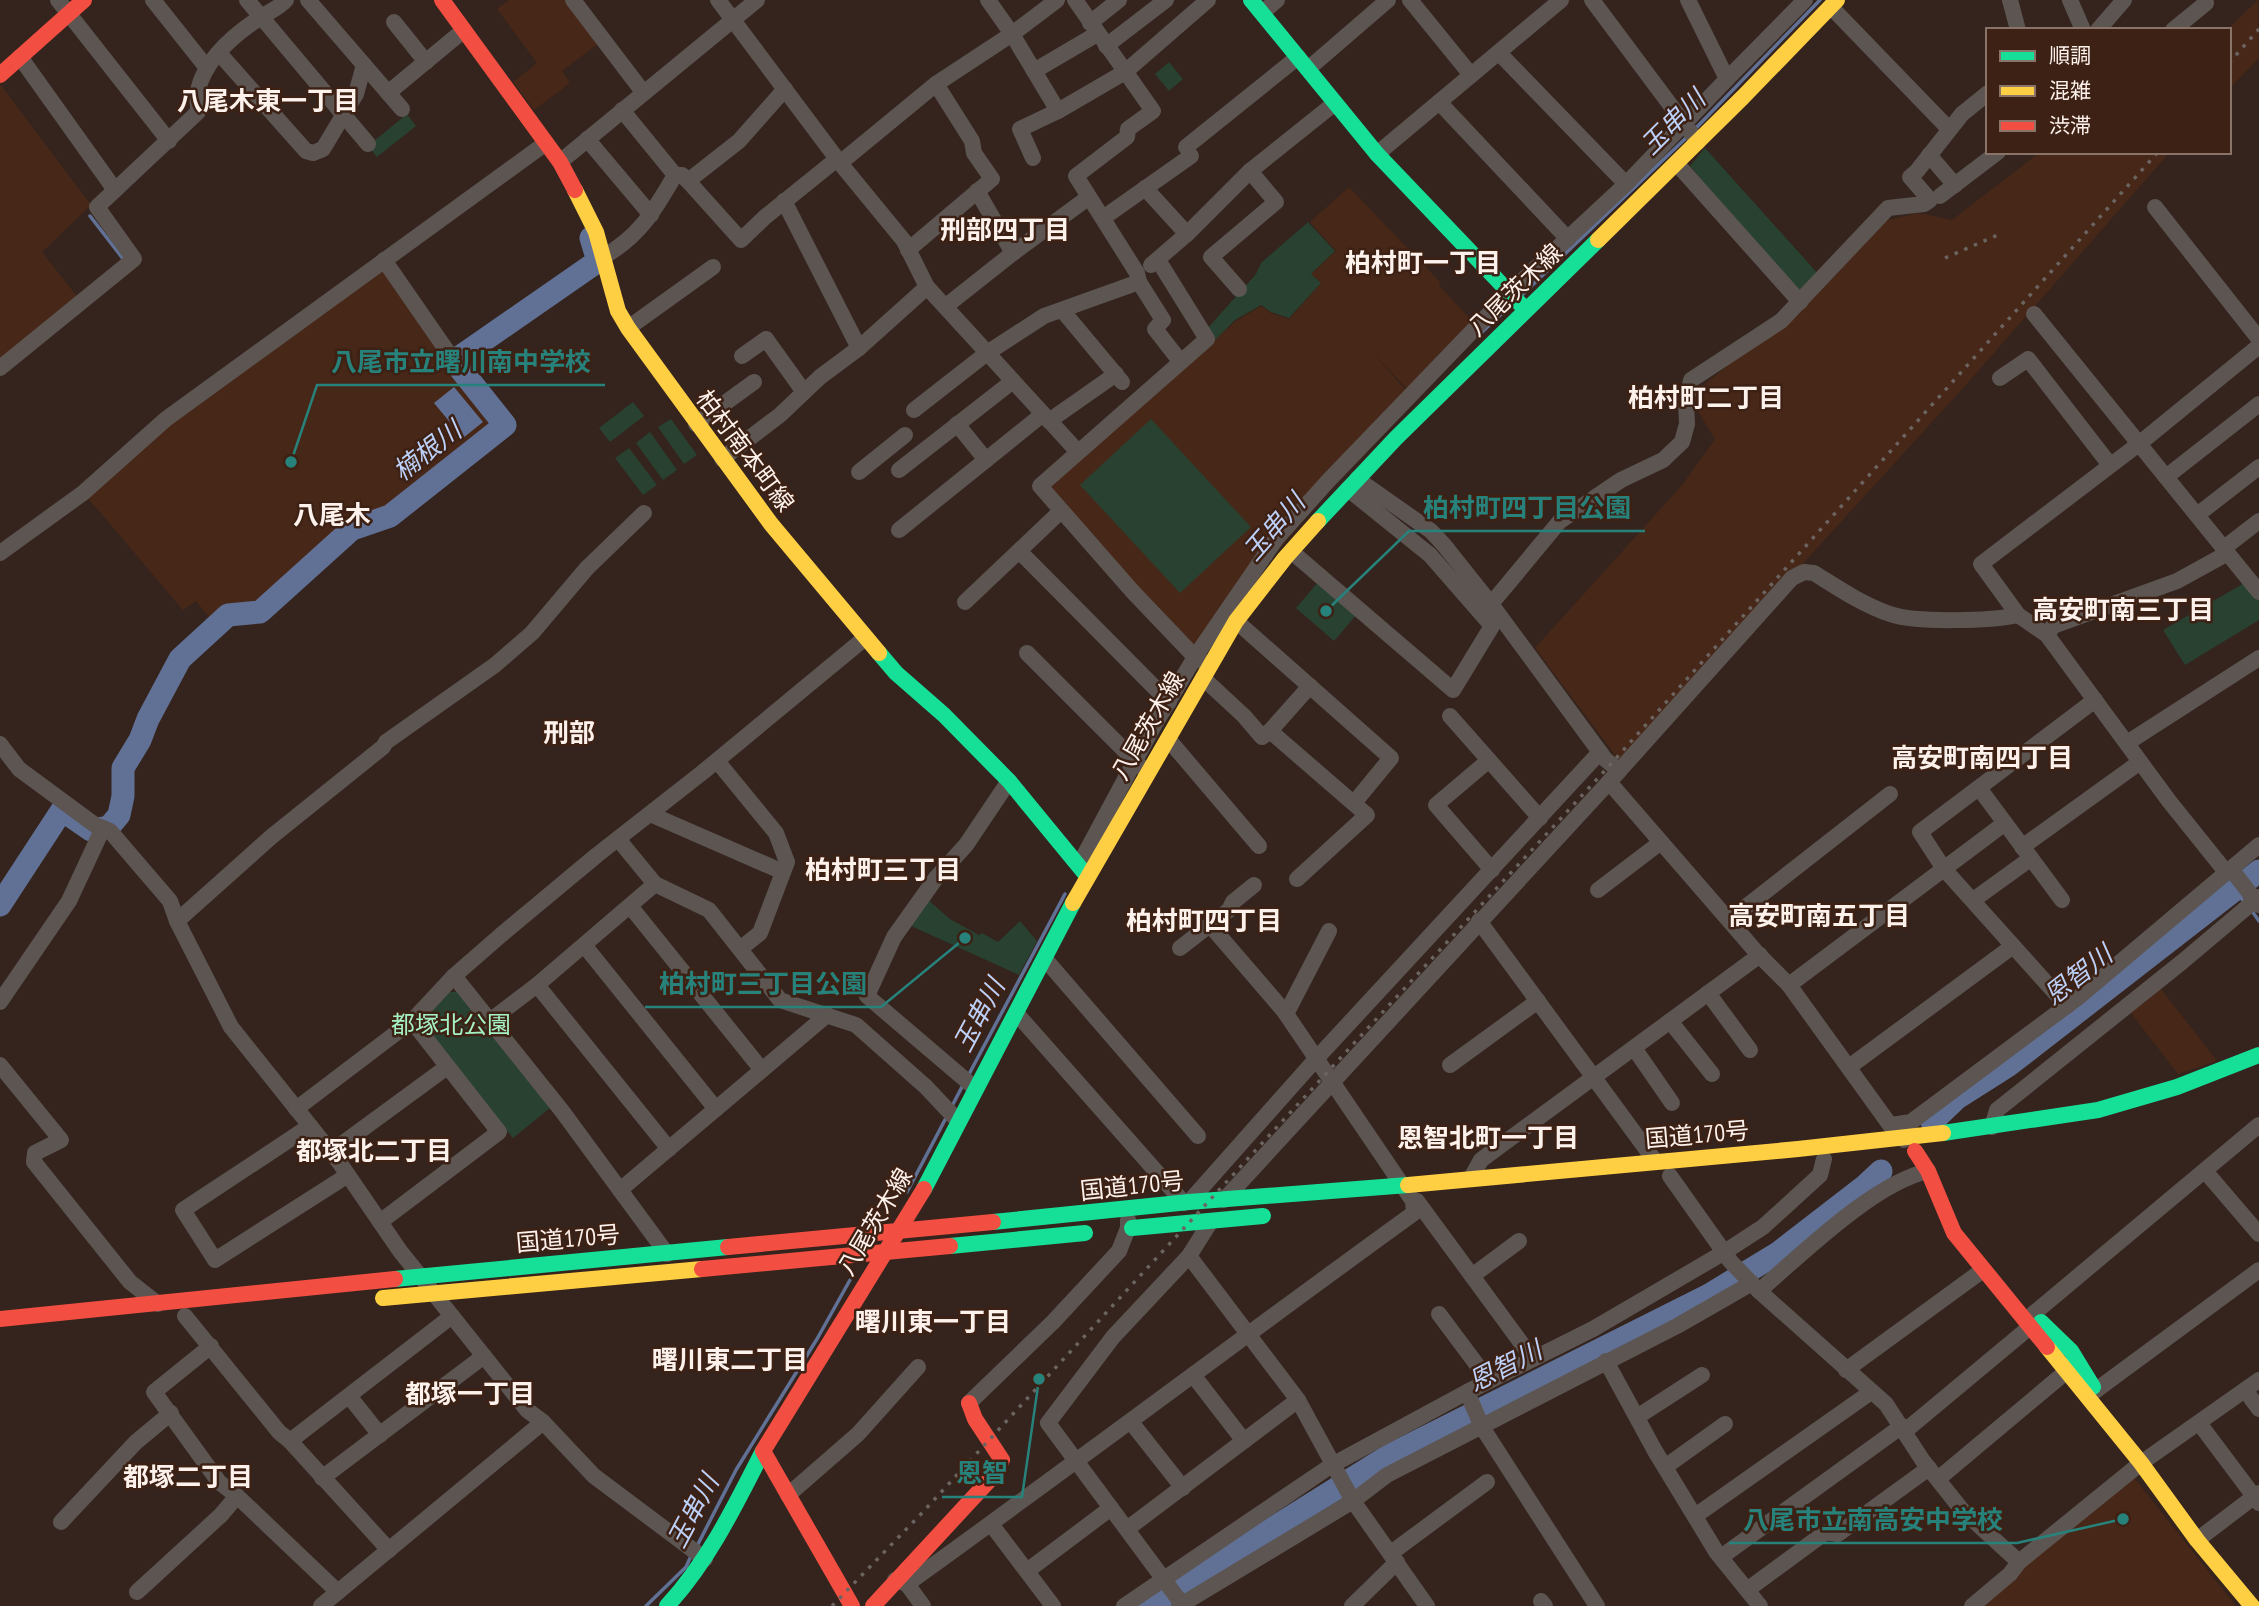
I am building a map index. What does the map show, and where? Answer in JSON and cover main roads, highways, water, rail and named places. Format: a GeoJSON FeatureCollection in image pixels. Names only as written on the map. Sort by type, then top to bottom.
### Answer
{"type":"FeatureCollection","features":[{"type":"Feature","properties":{"kind":"main road"},"geometry":{"type":"LineString","coordinates":[[0,75],[84,0]]}},
{"type":"Feature","properties":{"kind":"main road","name":"柏村南本町線"},"geometry":{"type":"LineString","coordinates":[[442,0],[559,162],[596,232],[615,302],[628,328],[696,424],[771,524],[865,638],[897,673],[944,715],[1009,781],[1083,871]]}},
{"type":"Feature","properties":{"kind":"main road","name":"八尾茨木線"},"geometry":{"type":"LineString","coordinates":[[667,1606],[685,1588],[705,1559],[763,1451],[914,1207],[1045,959],[1083,871],[1141,767],[1168,739],[1202,665],[1254,596],[1292,552],[1517,301],[1677,164],[1691,133],[1834,2]]}},
{"type":"Feature","properties":{"kind":"main road"},"geometry":{"type":"LineString","coordinates":[[1257,6],[1377,154],[1517,301]]}},
{"type":"Feature","properties":{"kind":"main road","name":"国道170号"},"geometry":{"type":"LineString","coordinates":[[0,1319],[822,1237],[1902,1138],[2098,1110],[2178,1087],[2259,1055]]}},
{"type":"Feature","properties":{"kind":"main road","name":"国道170号"},"geometry":{"type":"LineString","coordinates":[[1643,1180],[1996,1142],[2100,1123],[2183,1100],[2259,1069]]}},
{"type":"Feature","properties":{"kind":"main road"},"geometry":{"type":"LineString","coordinates":[[1921,1152],[1954,1233],[1986,1272],[2032,1320],[2071,1351],[2141,1463]]}},
{"type":"Feature","properties":{"kind":"main road"},"geometry":{"type":"LineString","coordinates":[[1410,1201],[1434,1199]]}},
{"type":"Feature","properties":{"kind":"main road","name":"国道170号"},"geometry":{"type":"LineString","coordinates":[[368,1299],[1284,1214]]}},
{"type":"Feature","properties":{"kind":"main road"},"geometry":{"type":"LineString","coordinates":[[0,1332],[303,1304]]}},
{"type":"Feature","properties":{"kind":"main road"},"geometry":{"type":"LineString","coordinates":[[2032,1320],[2067,1371],[2141,1463],[2197,1540],[2252,1606]]}},
{"type":"Feature","properties":{"kind":"main road"},"geometry":{"type":"LineString","coordinates":[[873,1606],[901,1582],[996,1473],[1002,1460],[975,1419],[969,1404]]}},
{"type":"Feature","properties":{"kind":"main road"},"geometry":{"type":"LineString","coordinates":[[763,1451],[852,1606]]}},
{"type":"Feature","properties":{"kind":"water"},"geometry":{"type":"Polygon","coordinates":[[[454,387],[483,422],[463,438],[434,403],[454,387]]]}},
{"type":"Feature","properties":{"kind":"waterway","name":"玉串川"},"geometry":{"type":"LineString","coordinates":[[1695,129],[1820,0]]}},
{"type":"Feature","properties":{"kind":"waterway","name":"玉串川"},"geometry":{"type":"LineString","coordinates":[[1521,296],[1687,137]]}},
{"type":"Feature","properties":{"kind":"waterway"},"geometry":{"type":"LineString","coordinates":[[90,216],[124,260]]}},
{"type":"Feature","properties":{"kind":"waterway","name":"楠根川"},"geometry":{"type":"LineString","coordinates":[[0,905],[62,810],[91,830],[109,827],[119,815],[123,796],[123,768],[180,659],[228,615],[260,612],[352,529],[390,516],[505,425],[454,361],[598,261],[591,238]]}},
{"type":"Feature","properties":{"kind":"waterway","name":"玉串川"},"geometry":{"type":"LineString","coordinates":[[1482,332],[1510,306]]}},
{"type":"Feature","properties":{"kind":"waterway","name":"恩智川"},"geometry":{"type":"LineString","coordinates":[[1932,1122],[1957,1098],[2009,1065],[2259,871]]}},
{"type":"Feature","properties":{"kind":"waterway"},"geometry":{"type":"LineString","coordinates":[[2235,891],[2245,903]]}},
{"type":"Feature","properties":{"kind":"waterway","name":"玉串川"},"geometry":{"type":"LineString","coordinates":[[968,1076],[1065,894]]}},
{"type":"Feature","properties":{"kind":"waterway"},"geometry":{"type":"LineString","coordinates":[[2252,911],[2259,921]]}},
{"type":"Feature","properties":{"kind":"waterway","name":"玉串川"},"geometry":{"type":"LineString","coordinates":[[952,1106],[963,1085]]}},
{"type":"Feature","properties":{"kind":"waterway","name":"玉串川"},"geometry":{"type":"LineString","coordinates":[[907,1192],[947,1116]]}},
{"type":"Feature","properties":{"kind":"waterway","name":"恩智川"},"geometry":{"type":"LineString","coordinates":[[1149,1606],[1390,1455],[1709,1295],[1778,1253],[1881,1171]]}},
{"type":"Feature","properties":{"kind":"waterway","name":"玉串川"},"geometry":{"type":"LineString","coordinates":[[697,1546],[736,1470],[850,1280]]}},
{"type":"Feature","properties":{"kind":"waterway","name":"玉串川"},"geometry":{"type":"LineString","coordinates":[[646,1606],[686,1567],[691,1556]]}},
{"type":"Feature","properties":{"kind":"railway"},"geometry":{"type":"LineString","coordinates":[[2231,61],[2259,29]]}},
{"type":"Feature","properties":{"kind":"railway"},"geometry":{"type":"LineString","coordinates":[[832,1606],[921,1514],[1610,765],[2156,154]]}},
{"type":"Feature","properties":{"kind":"railway"},"geometry":{"type":"LineString","coordinates":[[1945,258],[2000,234]]}},
{"type":"Feature","properties":{"kind":"place","name":"八尾市立曙川南中学校"},"geometry":{"type":"Point","coordinates":[291,462]}},
{"type":"Feature","properties":{"kind":"place","name":"柏村町四丁目公園"},"geometry":{"type":"Point","coordinates":[1326,611]}},
{"type":"Feature","properties":{"kind":"place","name":"柏村町三丁目公園"},"geometry":{"type":"Point","coordinates":[965,938]}},
{"type":"Feature","properties":{"kind":"place","name":"恩智"},"geometry":{"type":"Point","coordinates":[1039,1379]}},
{"type":"Feature","properties":{"kind":"place","name":"八尾市立南高安中学校"},"geometry":{"type":"Point","coordinates":[2123,1519]}},
{"type":"Feature","properties":{"kind":"district","name":"八尾木東一丁目"},"geometry":{"type":"Point","coordinates":[268,101]}},
{"type":"Feature","properties":{"kind":"district","name":"刑部四丁目"},"geometry":{"type":"Point","coordinates":[1005,230]}},
{"type":"Feature","properties":{"kind":"district","name":"柏村町一丁目"},"geometry":{"type":"Point","coordinates":[1423,263]}},
{"type":"Feature","properties":{"kind":"district","name":"柏村町二丁目"},"geometry":{"type":"Point","coordinates":[1706,398]}},
{"type":"Feature","properties":{"kind":"district","name":"八尾木"},"geometry":{"type":"Point","coordinates":[332,515]}},
{"type":"Feature","properties":{"kind":"district","name":"高安町南三丁目"},"geometry":{"type":"Point","coordinates":[2123,610]}},
{"type":"Feature","properties":{"kind":"district","name":"刑部"},"geometry":{"type":"Point","coordinates":[569,733]}},
{"type":"Feature","properties":{"kind":"district","name":"高安町南四丁目"},"geometry":{"type":"Point","coordinates":[1982,758]}},
{"type":"Feature","properties":{"kind":"district","name":"柏村町三丁目"},"geometry":{"type":"Point","coordinates":[883,870]}},
{"type":"Feature","properties":{"kind":"district","name":"高安町南五丁目"},"geometry":{"type":"Point","coordinates":[1819,916]}},
{"type":"Feature","properties":{"kind":"district","name":"柏村町四丁目"},"geometry":{"type":"Point","coordinates":[1204,921]}},
{"type":"Feature","properties":{"kind":"district","name":"恩智北町一丁目"},"geometry":{"type":"Point","coordinates":[1488,1138]}},
{"type":"Feature","properties":{"kind":"district","name":"都塚北二丁目"},"geometry":{"type":"Point","coordinates":[374,1151]}},
{"type":"Feature","properties":{"kind":"district","name":"曙川東一丁目"},"geometry":{"type":"Point","coordinates":[933,1322]}},
{"type":"Feature","properties":{"kind":"district","name":"曙川東二丁目"},"geometry":{"type":"Point","coordinates":[730,1360]}},
{"type":"Feature","properties":{"kind":"district","name":"都塚一丁目"},"geometry":{"type":"Point","coordinates":[470,1394]}},
{"type":"Feature","properties":{"kind":"district","name":"都塚二丁目"},"geometry":{"type":"Point","coordinates":[188,1477]}},
{"type":"Feature","properties":{"kind":"park label","name":"都塚北公園"},"geometry":{"type":"Point","coordinates":[451,1025]}}]}
